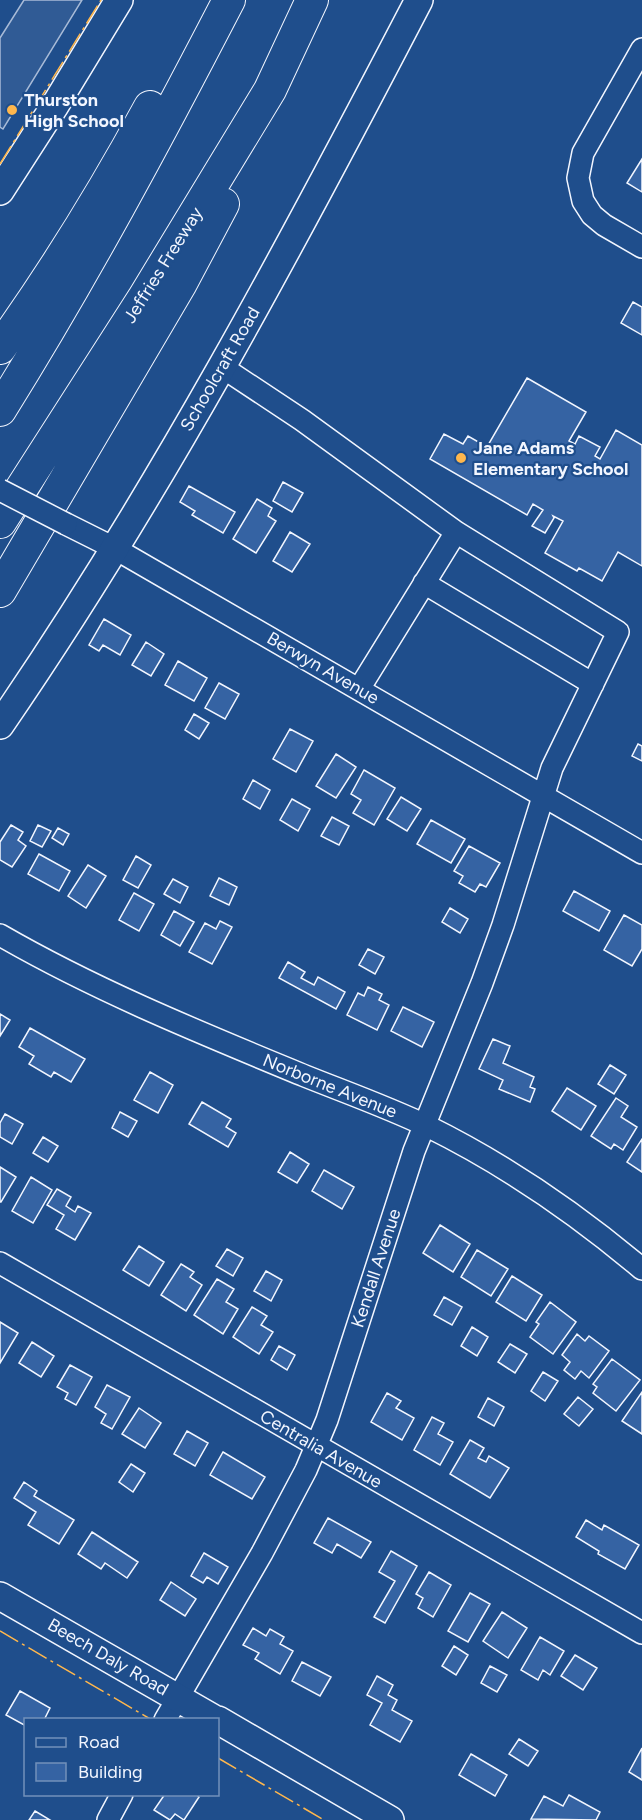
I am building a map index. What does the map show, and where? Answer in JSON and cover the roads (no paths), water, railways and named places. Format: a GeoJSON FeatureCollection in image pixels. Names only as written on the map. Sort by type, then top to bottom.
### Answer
{"type":"FeatureCollection","features":[{"type":"Feature","properties":{"kind":"highway"},"geometry":{"type":"LineString","coordinates":[[0,348],[35,299],[85,219],[137,130],[207,0]]}},
{"type":"Feature","properties":{"kind":"highway"},"geometry":{"type":"LineString","coordinates":[[0,410],[64,306],[148,155],[229,0]]}},
{"type":"Feature","properties":{"kind":"highway","name":"Jeffries Freeway"},"geometry":{"type":"LineString","coordinates":[[0,522],[143,299],[270,90],[312,0]]}},
{"type":"Feature","properties":{"kind":"highway"},"geometry":{"type":"LineString","coordinates":[[0,591],[180,285],[224,202],[270,90]]}},
{"type":"Feature","properties":{"kind":"main road"},"geometry":{"type":"LineString","coordinates":[[4,175],[54,107],[119,0]]}},
{"type":"Feature","properties":{"kind":"main road","name":"Schoolcraft Road"},"geometry":{"type":"LineString","coordinates":[[0,725],[114,548],[222,367],[296,234],[418,0]]}},
{"type":"Feature","properties":{"kind":"main road","name":"Beech Daly Road"},"geometry":{"type":"LineString","coordinates":[[0,1596],[171,1708],[209,1718]]}},
{"type":"Feature","properties":{"kind":"main road","name":"Beech Daly Road"},"geometry":{"type":"LineString","coordinates":[[219,1721],[390,1820]]}},
{"type":"Feature","properties":{"kind":"street"},"geometry":{"type":"LineString","coordinates":[[642,50],[583,153],[579,167],[580,192],[592,215],[604,225],[642,247]]}},
{"type":"Feature","properties":{"kind":"street"},"geometry":{"type":"LineString","coordinates":[[222,367],[302,420],[456,532],[359,689]]}},
{"type":"Feature","properties":{"kind":"street","name":"Berwyn Avenue"},"geometry":{"type":"LineString","coordinates":[[0,490],[114,548],[642,853]]}},
{"type":"Feature","properties":{"kind":"street","name":"Kendall Avenue"},"geometry":{"type":"LineString","coordinates":[[171,1708],[262,1552],[306,1470],[327,1420],[404,1182],[482,983],[552,768],[618,632],[456,532]]}},
{"type":"Feature","properties":{"kind":"street"},"geometry":{"type":"LineString","coordinates":[[424,583],[592,684]]}},
{"type":"Feature","properties":{"kind":"street","name":"Norborne Avenue"},"geometry":{"type":"LineString","coordinates":[[0,934],[114,994],[426,1126],[481,1155],[556,1203],[619,1249],[642,1269]]}},
{"type":"Feature","properties":{"kind":"street","name":"Centralia Avenue"},"geometry":{"type":"LineString","coordinates":[[0,1263],[642,1633]]}},
{"type":"Feature","properties":{"kind":"street"},"geometry":{"type":"LineString","coordinates":[[108,1820],[121,1796]]}},
{"type":"Feature","properties":{"kind":"place","name":"Thurston High School"},"geometry":{"type":"Point","coordinates":[12,110]}},
{"type":"Feature","properties":{"kind":"place","name":"Jane Adams Elementary School"},"geometry":{"type":"Point","coordinates":[461,458]}}]}
